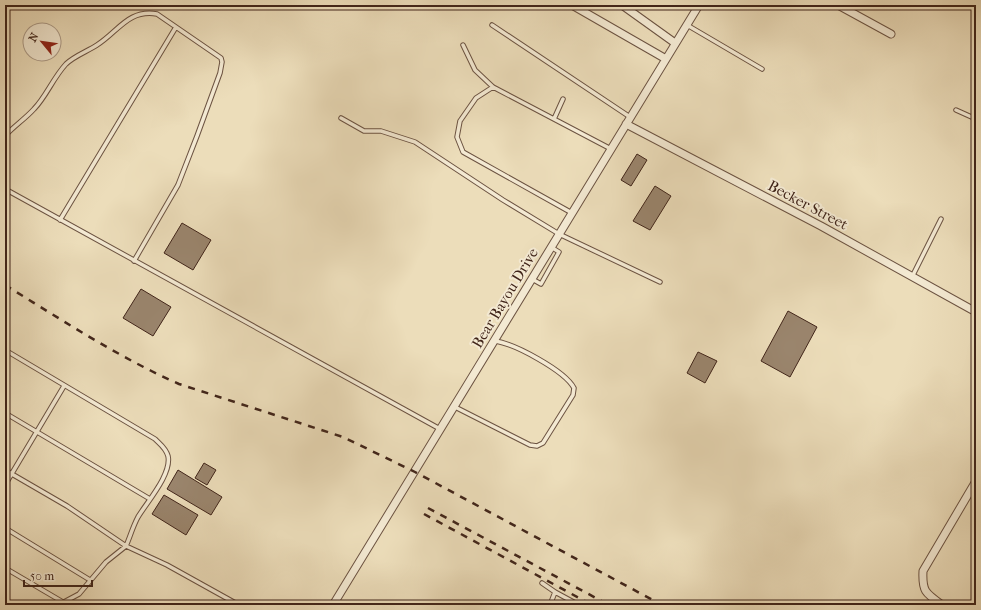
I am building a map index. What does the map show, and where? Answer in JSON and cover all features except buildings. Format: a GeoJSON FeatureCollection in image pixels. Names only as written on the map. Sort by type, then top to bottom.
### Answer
{"type":"FeatureCollection","features":[{"type":"Feature","properties":{"kind":"street"},"geometry":{"type":"LineString","coordinates":[[572,5],[666,59]]}},
{"type":"Feature","properties":{"kind":"street"},"geometry":{"type":"LineString","coordinates":[[622,5],[675,43]]}},
{"type":"Feature","properties":{"kind":"street","name":"Bear Bayou Drive"},"geometry":{"type":"LineString","coordinates":[[334,605],[699,5]]}},
{"type":"Feature","properties":{"kind":"street"},"geometry":{"type":"LineString","coordinates":[[838,5],[891,34]]}},
{"type":"Feature","properties":{"kind":"street","name":"Becker Street"},"geometry":{"type":"LineString","coordinates":[[628,121],[976,312]]}},
{"type":"Feature","properties":{"kind":"street"},"geometry":{"type":"LineString","coordinates":[[942,605],[930,596],[922,585],[923,570],[976,481]]}},
{"type":"Feature","properties":{"kind":"lane"},"geometry":{"type":"LineString","coordinates":[[5,136],[35,108],[52,81],[67,63],[99,44],[123,23],[136,15],[147,12],[157,14],[214,52],[222,62],[220,73],[198,136],[178,185],[134,260]]}},
{"type":"Feature","properties":{"kind":"lane"},"geometry":{"type":"LineString","coordinates":[[492,25],[628,121]]}},
{"type":"Feature","properties":{"kind":"lane"},"geometry":{"type":"LineString","coordinates":[[686,25],[762,69]]}},
{"type":"Feature","properties":{"kind":"lane"},"geometry":{"type":"LineString","coordinates":[[60,220],[176,27]]}},
{"type":"Feature","properties":{"kind":"lane"},"geometry":{"type":"LineString","coordinates":[[463,44],[475,70],[492,87],[611,149]]}},
{"type":"Feature","properties":{"kind":"lane"},"geometry":{"type":"LineString","coordinates":[[492,87],[476,98],[460,121],[457,138],[463,152],[572,213]]}},
{"type":"Feature","properties":{"kind":"lane"},"geometry":{"type":"LineString","coordinates":[[554,119],[564,99]]}},
{"type":"Feature","properties":{"kind":"lane"},"geometry":{"type":"LineString","coordinates":[[956,110],[976,120]]}},
{"type":"Feature","properties":{"kind":"lane"},"geometry":{"type":"LineString","coordinates":[[341,118],[364,132],[381,132],[415,142],[503,200],[559,234],[660,282]]}},
{"type":"Feature","properties":{"kind":"lane"},"geometry":{"type":"LineString","coordinates":[[5,190],[440,429]]}},
{"type":"Feature","properties":{"kind":"lane"},"geometry":{"type":"LineString","coordinates":[[912,277],[941,219]]}},
{"type":"Feature","properties":{"kind":"lane"},"geometry":{"type":"LineString","coordinates":[[454,406],[530,445],[538,446],[543,443],[573,395],[574,388],[571,382],[552,368],[507,343],[494,341]]}},
{"type":"Feature","properties":{"kind":"lane"},"geometry":{"type":"LineString","coordinates":[[5,350],[155,439],[164,447],[168,457],[166,469],[160,484],[138,518],[126,546],[106,562],[79,594],[64,602]]}},
{"type":"Feature","properties":{"kind":"lane"},"geometry":{"type":"LineString","coordinates":[[5,485],[13,474],[64,386]]}},
{"type":"Feature","properties":{"kind":"lane"},"geometry":{"type":"LineString","coordinates":[[5,413],[150,498]]}},
{"type":"Feature","properties":{"kind":"lane"},"geometry":{"type":"LineString","coordinates":[[5,470],[67,506],[126,546],[167,566],[239,605]]}},
{"type":"Feature","properties":{"kind":"lane"},"geometry":{"type":"LineString","coordinates":[[5,528],[90,580]]}},
{"type":"Feature","properties":{"kind":"lane"},"geometry":{"type":"LineString","coordinates":[[5,568],[68,605]]}},
{"type":"Feature","properties":{"kind":"lane"},"geometry":{"type":"LineString","coordinates":[[542,583],[579,605]]}},
{"type":"Feature","properties":{"kind":"lane"},"geometry":{"type":"LineString","coordinates":[[550,605],[555,592]]}},
{"type":"Feature","properties":{"kind":"railway"},"geometry":{"type":"LineString","coordinates":[[5,285],[90,338],[156,373],[179,384],[343,437],[415,472],[662,605]]}},
{"type":"Feature","properties":{"kind":"railway"},"geometry":{"type":"LineString","coordinates":[[428,508],[609,605]]}},
{"type":"Feature","properties":{"kind":"railway"},"geometry":{"type":"LineString","coordinates":[[424,514],[592,605]]}}]}
